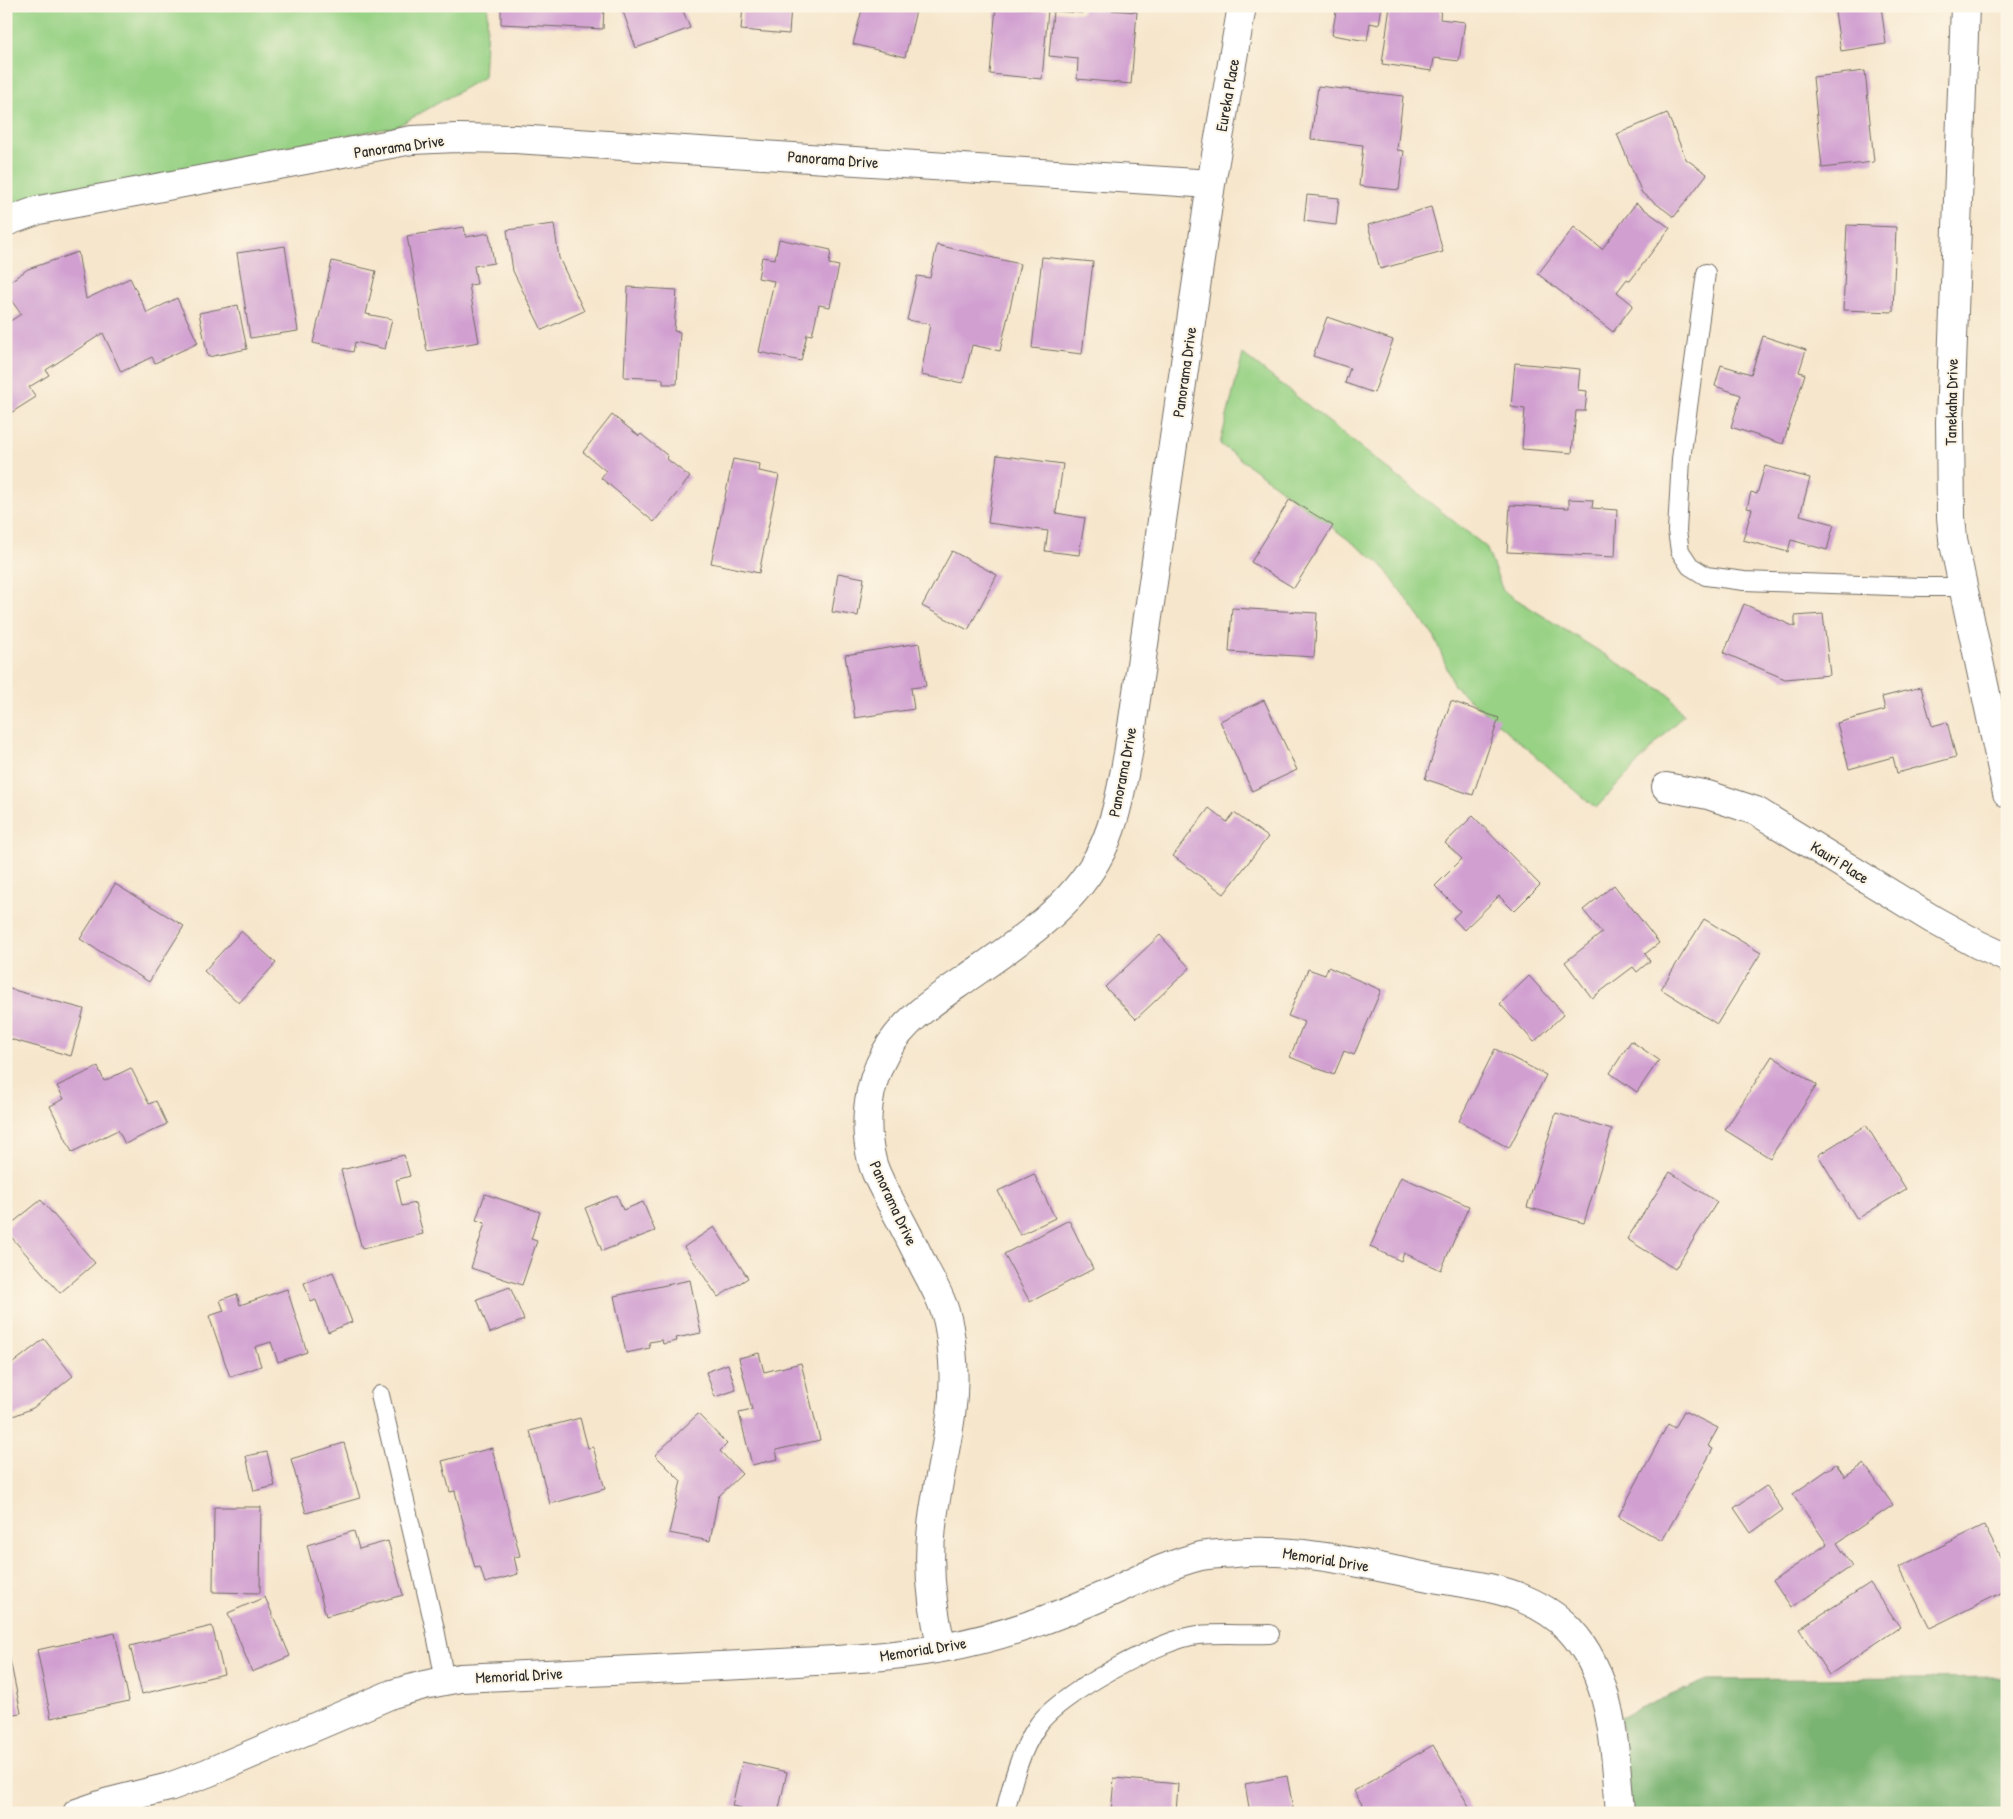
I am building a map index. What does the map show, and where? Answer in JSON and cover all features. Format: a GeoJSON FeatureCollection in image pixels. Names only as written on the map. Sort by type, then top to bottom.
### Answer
{"type":"FeatureCollection","features":[{"type":"Feature","properties":{"kind":"street","name":"Eureka Place"},"geometry":{"type":"LineString","coordinates":[[1211,184],[1242,6]]}},
{"type":"Feature","properties":{"kind":"street","name":"Tanekaha Drive"},"geometry":{"type":"LineString","coordinates":[[1965,6],[1950,422],[1951,517],[1963,587],[2007,793]]}},
{"type":"Feature","properties":{"kind":"street","name":"Panorama Drive"},"geometry":{"type":"LineString","coordinates":[[6,222],[40,210],[412,140],[456,138],[514,139],[1211,184],[1128,754],[1118,806],[1110,831],[1097,861],[1056,912],[924,1008],[898,1033],[884,1055],[873,1080],[868,1109],[868,1130],[872,1163],[938,1292],[949,1326],[953,1374],[952,1412],[932,1525],[930,1553],[931,1588],[942,1648]]}},
{"type":"Feature","properties":{"kind":"street","name":"Kauri Place"},"geometry":{"type":"LineString","coordinates":[[1666,788],[1708,795],[1756,811],[1932,919],[2007,958]]}},
{"type":"Feature","properties":{"kind":"street","name":"Memorial Drive"},"geometry":{"type":"LineString","coordinates":[[77,1813],[207,1774],[392,1694],[445,1681],[460,1678],[850,1659],[942,1648],[1043,1620],[1091,1602],[1150,1573],[1206,1555],[1260,1550],[1309,1553],[1492,1590],[1521,1598],[1548,1611],[1568,1628],[1584,1648],[1602,1688],[1610,1722],[1620,1813]]}},
{"type":"Feature","properties":{"kind":"lane"},"geometry":{"type":"LineString","coordinates":[[1706,273],[1681,459],[1677,531],[1680,551],[1690,566],[1706,576],[1744,580],[1911,587],[1963,587]]}},
{"type":"Feature","properties":{"kind":"lane"},"geometry":{"type":"LineString","coordinates":[[380,1395],[433,1620],[445,1681]]}},
{"type":"Feature","properties":{"kind":"lane"},"geometry":{"type":"LineString","coordinates":[[1005,1813],[1010,1788],[1022,1754],[1039,1723],[1072,1694],[1152,1649],[1174,1640],[1197,1635],[1270,1634]]}},
{"type":"Feature","properties":{"kind":"green space"},"geometry":{"type":"Polygon","coordinates":[[[6,6],[488,6],[484,77],[396,127],[304,143],[79,193],[23,202],[6,207],[6,6]]]}},
{"type":"Feature","properties":{"kind":"green space"},"geometry":{"type":"Polygon","coordinates":[[[1243,354],[1486,547],[1503,591],[1671,696],[1683,715],[1596,808],[1454,686],[1435,638],[1381,564],[1220,444],[1243,354]]]}},
{"type":"Feature","properties":{"kind":"green space"},"geometry":{"type":"Polygon","coordinates":[[[2007,1637],[2007,1813],[1628,1813],[1621,1716],[1707,1680],[2004,1677],[2007,1637]]]}},
{"type":"Feature","properties":{"kind":"building"},"geometry":{"type":"Polygon","coordinates":[[[501,6],[604,6],[603,29],[501,24],[501,6]]]}},
{"type":"Feature","properties":{"kind":"building"},"geometry":{"type":"Polygon","coordinates":[[[621,6],[681,6],[690,28],[636,48],[621,6]]]}},
{"type":"Feature","properties":{"kind":"building"},"geometry":{"type":"Polygon","coordinates":[[[743,6],[791,6],[789,34],[741,30],[743,6]]]}},
{"type":"Feature","properties":{"kind":"building"},"geometry":{"type":"Polygon","coordinates":[[[863,6],[917,6],[905,57],[853,44],[863,6]]]}},
{"type":"Feature","properties":{"kind":"building"},"geometry":{"type":"Polygon","coordinates":[[[996,6],[1048,10],[1042,79],[990,74],[996,6]]]}},
{"type":"Feature","properties":{"kind":"building"},"geometry":{"type":"Polygon","coordinates":[[[1337,6],[1382,6],[1379,25],[1370,23],[1367,41],[1332,35],[1337,6]]]}},
{"type":"Feature","properties":{"kind":"building"},"geometry":{"type":"Polygon","coordinates":[[[1390,6],[1441,6],[1440,19],[1465,22],[1459,61],[1434,58],[1432,71],[1382,64],[1390,6]]]}},
{"type":"Feature","properties":{"kind":"building"},"geometry":{"type":"Polygon","coordinates":[[[1834,6],[1881,6],[1886,44],[1841,51],[1834,6]]]}},
{"type":"Feature","properties":{"kind":"building"},"geometry":{"type":"Polygon","coordinates":[[[1083,8],[1137,12],[1131,84],[1077,79],[1078,59],[1049,56],[1053,11],[1082,13],[1083,8]]]}},
{"type":"Feature","properties":{"kind":"building"},"geometry":{"type":"Polygon","coordinates":[[[1865,71],[1874,162],[1822,168],[1813,77],[1865,71]]]}},
{"type":"Feature","properties":{"kind":"building"},"geometry":{"type":"Polygon","coordinates":[[[1318,86],[1403,96],[1397,150],[1404,151],[1399,190],[1359,186],[1363,145],[1311,139],[1318,86]]]}},
{"type":"Feature","properties":{"kind":"building"},"geometry":{"type":"Polygon","coordinates":[[[1667,113],[1686,159],[1707,174],[1674,217],[1642,193],[1617,134],[1667,113]]]}},
{"type":"Feature","properties":{"kind":"building"},"geometry":{"type":"Polygon","coordinates":[[[1307,195],[1339,198],[1336,225],[1304,221],[1307,195]]]}},
{"type":"Feature","properties":{"kind":"building"},"geometry":{"type":"Polygon","coordinates":[[[1636,203],[1670,228],[1630,281],[1627,279],[1617,292],[1633,305],[1613,332],[1538,274],[1574,227],[1602,249],[1636,203]]]}},
{"type":"Feature","properties":{"kind":"building"},"geometry":{"type":"Polygon","coordinates":[[[1431,207],[1443,252],[1380,269],[1368,225],[1431,207]]]}},
{"type":"Feature","properties":{"kind":"building"},"geometry":{"type":"Polygon","coordinates":[[[554,224],[559,258],[584,311],[542,330],[513,271],[507,230],[554,224]]]}},
{"type":"Feature","properties":{"kind":"building"},"geometry":{"type":"Polygon","coordinates":[[[1847,225],[1896,227],[1893,312],[1843,310],[1847,225]]]}},
{"type":"Feature","properties":{"kind":"building"},"geometry":{"type":"Polygon","coordinates":[[[464,227],[466,237],[489,233],[494,263],[474,266],[477,284],[469,285],[479,342],[427,351],[407,236],[464,227]]]}},
{"type":"Feature","properties":{"kind":"building"},"geometry":{"type":"Polygon","coordinates":[[[779,239],[831,250],[829,264],[839,266],[830,307],[819,305],[812,335],[807,334],[801,361],[759,352],[774,281],[758,278],[762,257],[775,259],[779,239]]]}},
{"type":"Feature","properties":{"kind":"building"},"geometry":{"type":"Polygon","coordinates":[[[937,245],[1020,264],[1000,351],[972,345],[963,383],[921,375],[930,324],[907,320],[917,276],[930,278],[937,245]]]}},
{"type":"Feature","properties":{"kind":"building"},"geometry":{"type":"Polygon","coordinates":[[[285,246],[298,331],[250,338],[237,253],[285,246]]]}},
{"type":"Feature","properties":{"kind":"building"},"geometry":{"type":"Polygon","coordinates":[[[78,252],[86,299],[130,278],[147,313],[177,298],[198,343],[155,363],[152,357],[121,372],[103,333],[46,370],[49,375],[29,387],[36,397],[6,416],[6,324],[21,314],[6,293],[6,284],[28,269],[78,252]]]}},
{"type":"Feature","properties":{"kind":"building"},"geometry":{"type":"Polygon","coordinates":[[[1042,257],[1093,262],[1082,354],[1032,348],[1042,257]]]}},
{"type":"Feature","properties":{"kind":"building"},"geometry":{"type":"Polygon","coordinates":[[[332,261],[376,271],[366,314],[392,319],[385,349],[355,342],[353,352],[313,343],[332,261]]]}},
{"type":"Feature","properties":{"kind":"building"},"geometry":{"type":"Polygon","coordinates":[[[628,287],[677,290],[674,331],[680,332],[677,384],[663,384],[663,379],[624,377],[628,287]]]}},
{"type":"Feature","properties":{"kind":"building"},"geometry":{"type":"Polygon","coordinates":[[[238,305],[247,349],[208,357],[199,313],[238,305]]]}},
{"type":"Feature","properties":{"kind":"building"},"geometry":{"type":"Polygon","coordinates":[[[1327,317],[1393,340],[1374,393],[1345,383],[1350,368],[1313,356],[1327,317]]]}},
{"type":"Feature","properties":{"kind":"building"},"geometry":{"type":"Polygon","coordinates":[[[1763,336],[1806,350],[1799,372],[1805,374],[1783,444],[1731,427],[1741,395],[1715,386],[1721,365],[1751,374],[1763,336]]]}},
{"type":"Feature","properties":{"kind":"building"},"geometry":{"type":"Polygon","coordinates":[[[1515,363],[1580,369],[1578,390],[1587,391],[1585,411],[1576,411],[1572,453],[1522,449],[1525,409],[1511,407],[1515,363]]]}},
{"type":"Feature","properties":{"kind":"building"},"geometry":{"type":"Polygon","coordinates":[[[612,415],[639,436],[641,434],[668,456],[667,459],[690,477],[654,522],[601,478],[606,471],[583,452],[612,415]]]}},
{"type":"Feature","properties":{"kind":"building"},"geometry":{"type":"Polygon","coordinates":[[[997,455],[1063,464],[1056,513],[1085,518],[1079,555],[1045,551],[1048,531],[988,523],[997,455]]]}},
{"type":"Feature","properties":{"kind":"building"},"geometry":{"type":"Polygon","coordinates":[[[733,459],[760,464],[759,471],[779,475],[759,573],[711,563],[733,459]]]}},
{"type":"Feature","properties":{"kind":"building"},"geometry":{"type":"Polygon","coordinates":[[[1765,466],[1810,478],[1800,515],[1834,524],[1827,550],[1791,540],[1788,552],[1743,540],[1752,509],[1747,508],[1751,492],[1757,494],[1765,466]]]}},
{"type":"Feature","properties":{"kind":"building"},"geometry":{"type":"Polygon","coordinates":[[[1290,499],[1333,526],[1294,588],[1251,562],[1290,499]]]}},
{"type":"Feature","properties":{"kind":"building"},"geometry":{"type":"Polygon","coordinates":[[[1569,499],[1593,500],[1592,508],[1617,510],[1615,557],[1507,552],[1510,505],[1569,508],[1569,499]]]}},
{"type":"Feature","properties":{"kind":"building"},"geometry":{"type":"Polygon","coordinates":[[[952,551],[997,575],[968,630],[922,606],[952,551]]]}},
{"type":"Feature","properties":{"kind":"building"},"geometry":{"type":"Polygon","coordinates":[[[838,573],[864,578],[858,616],[832,612],[838,573]]]}},
{"type":"Feature","properties":{"kind":"building"},"geometry":{"type":"Polygon","coordinates":[[[1744,604],[1795,627],[1795,616],[1823,614],[1830,675],[1785,679],[1724,653],[1744,604]]]}},
{"type":"Feature","properties":{"kind":"building"},"geometry":{"type":"Polygon","coordinates":[[[1232,608],[1317,613],[1314,657],[1229,652],[1232,608]]]}},
{"type":"Feature","properties":{"kind":"building"},"geometry":{"type":"Polygon","coordinates":[[[919,643],[926,686],[911,688],[914,709],[855,718],[845,655],[919,643]]]}},
{"type":"Feature","properties":{"kind":"building"},"geometry":{"type":"Polygon","coordinates":[[[1921,687],[1932,726],[1947,722],[1956,757],[1897,773],[1893,757],[1849,769],[1837,723],[1885,710],[1882,697],[1921,687]]]}},
{"type":"Feature","properties":{"kind":"building"},"geometry":{"type":"Polygon","coordinates":[[[1264,700],[1297,770],[1252,791],[1220,721],[1264,700]]]}},
{"type":"Feature","properties":{"kind":"building"},"geometry":{"type":"Polygon","coordinates":[[[1451,701],[1499,718],[1473,795],[1425,779],[1451,701]]]}},
{"type":"Feature","properties":{"kind":"building"},"geometry":{"type":"Polygon","coordinates":[[[1209,808],[1227,822],[1234,813],[1268,837],[1224,894],[1173,856],[1209,808]]]}},
{"type":"Feature","properties":{"kind":"building"},"geometry":{"type":"Polygon","coordinates":[[[1473,816],[1540,885],[1514,911],[1499,896],[1464,930],[1453,918],[1460,911],[1435,886],[1462,859],[1445,843],[1473,816]]]}},
{"type":"Feature","properties":{"kind":"building"},"geometry":{"type":"Polygon","coordinates":[[[115,884],[184,926],[149,982],[80,939],[115,884]]]}},
{"type":"Feature","properties":{"kind":"building"},"geometry":{"type":"Polygon","coordinates":[[[1614,885],[1659,943],[1645,954],[1650,961],[1637,972],[1633,967],[1592,998],[1565,962],[1602,933],[1583,910],[1614,885]]]}},
{"type":"Feature","properties":{"kind":"building"},"geometry":{"type":"Polygon","coordinates":[[[1704,919],[1761,953],[1717,1024],[1661,989],[1704,919]]]}},
{"type":"Feature","properties":{"kind":"building"},"geometry":{"type":"Polygon","coordinates":[[[241,931],[276,963],[239,1003],[204,971],[241,931]]]}},
{"type":"Feature","properties":{"kind":"building"},"geometry":{"type":"Polygon","coordinates":[[[1160,935],[1190,968],[1136,1019],[1105,987],[1160,935]]]}},
{"type":"Feature","properties":{"kind":"building"},"geometry":{"type":"Polygon","coordinates":[[[1328,967],[1381,990],[1354,1055],[1344,1051],[1334,1075],[1290,1057],[1304,1022],[1288,1016],[1308,969],[1325,975],[1328,967]]]}},
{"type":"Feature","properties":{"kind":"building"},"geometry":{"type":"Polygon","coordinates":[[[1529,976],[1564,1014],[1534,1042],[1500,1004],[1529,976]]]}},
{"type":"Feature","properties":{"kind":"building"},"geometry":{"type":"Polygon","coordinates":[[[6,988],[84,1009],[71,1056],[6,1038],[6,988]]]}},
{"type":"Feature","properties":{"kind":"building"},"geometry":{"type":"Polygon","coordinates":[[[1631,1041],[1659,1060],[1637,1092],[1610,1073],[1631,1041]]]}},
{"type":"Feature","properties":{"kind":"building"},"geometry":{"type":"Polygon","coordinates":[[[1495,1049],[1546,1075],[1509,1148],[1459,1121],[1495,1049]]]}},
{"type":"Feature","properties":{"kind":"building"},"geometry":{"type":"Polygon","coordinates":[[[1772,1056],[1817,1085],[1770,1158],[1725,1130],[1772,1056]]]}},
{"type":"Feature","properties":{"kind":"building"},"geometry":{"type":"Polygon","coordinates":[[[98,1067],[104,1081],[131,1068],[149,1104],[156,1101],[167,1124],[125,1144],[118,1130],[72,1152],[50,1106],[64,1099],[57,1086],[98,1067]]]}},
{"type":"Feature","properties":{"kind":"building"},"geometry":{"type":"Polygon","coordinates":[[[1556,1113],[1612,1130],[1584,1223],[1527,1207],[1556,1113]]]}},
{"type":"Feature","properties":{"kind":"building"},"geometry":{"type":"Polygon","coordinates":[[[1866,1125],[1906,1189],[1857,1219],[1818,1155],[1866,1125]]]}},
{"type":"Feature","properties":{"kind":"building"},"geometry":{"type":"Polygon","coordinates":[[[404,1155],[410,1176],[396,1180],[402,1206],[415,1203],[423,1234],[362,1249],[341,1170],[404,1155]]]}},
{"type":"Feature","properties":{"kind":"building"},"geometry":{"type":"Polygon","coordinates":[[[1670,1172],[1717,1202],[1675,1269],[1627,1239],[1670,1172]]]}},
{"type":"Feature","properties":{"kind":"building"},"geometry":{"type":"Polygon","coordinates":[[[1034,1174],[1055,1218],[1020,1235],[998,1191],[1034,1174]]]}},
{"type":"Feature","properties":{"kind":"building"},"geometry":{"type":"Polygon","coordinates":[[[1401,1177],[1469,1206],[1441,1270],[1404,1253],[1401,1261],[1370,1247],[1401,1177]]]}},
{"type":"Feature","properties":{"kind":"building"},"geometry":{"type":"Polygon","coordinates":[[[485,1194],[540,1212],[531,1239],[537,1241],[522,1285],[471,1268],[485,1223],[476,1220],[485,1194]]]}},
{"type":"Feature","properties":{"kind":"building"},"geometry":{"type":"Polygon","coordinates":[[[617,1195],[623,1210],[643,1202],[655,1231],[602,1251],[585,1208],[617,1195]]]}},
{"type":"Feature","properties":{"kind":"building"},"geometry":{"type":"Polygon","coordinates":[[[41,1200],[95,1263],[60,1293],[6,1231],[6,1228],[41,1200]]]}},
{"type":"Feature","properties":{"kind":"building"},"geometry":{"type":"Polygon","coordinates":[[[1069,1220],[1093,1269],[1030,1302],[1004,1254],[1069,1220]]]}},
{"type":"Feature","properties":{"kind":"building"},"geometry":{"type":"Polygon","coordinates":[[[714,1227],[748,1278],[718,1297],[684,1247],[714,1227]]]}},
{"type":"Feature","properties":{"kind":"building"},"geometry":{"type":"Polygon","coordinates":[[[333,1272],[352,1322],[328,1332],[316,1300],[311,1302],[304,1283],[333,1272]]]}},
{"type":"Feature","properties":{"kind":"building"},"geometry":{"type":"Polygon","coordinates":[[[690,1280],[701,1333],[676,1338],[677,1341],[663,1344],[662,1340],[649,1342],[650,1348],[626,1353],[614,1296],[690,1280]]]}},
{"type":"Feature","properties":{"kind":"building"},"geometry":{"type":"Polygon","coordinates":[[[510,1287],[524,1320],[490,1333],[477,1299],[510,1287]]]}},
{"type":"Feature","properties":{"kind":"building"},"geometry":{"type":"Polygon","coordinates":[[[287,1289],[307,1352],[278,1362],[271,1342],[255,1347],[261,1366],[230,1377],[209,1316],[224,1311],[220,1300],[237,1294],[240,1305],[287,1289]]]}},
{"type":"Feature","properties":{"kind":"building"},"geometry":{"type":"Polygon","coordinates":[[[44,1339],[73,1376],[33,1408],[6,1419],[6,1362],[8,1367],[44,1339]]]}},
{"type":"Feature","properties":{"kind":"building"},"geometry":{"type":"Polygon","coordinates":[[[759,1353],[764,1372],[801,1363],[820,1440],[776,1450],[778,1459],[752,1465],[739,1413],[752,1410],[739,1358],[759,1353]]]}},
{"type":"Feature","properties":{"kind":"building"},"geometry":{"type":"Polygon","coordinates":[[[728,1364],[736,1390],[715,1397],[706,1372],[728,1364]]]}},
{"type":"Feature","properties":{"kind":"building"},"geometry":{"type":"Polygon","coordinates":[[[1684,1411],[1718,1428],[1708,1446],[1713,1449],[1662,1541],[1618,1517],[1668,1424],[1675,1428],[1684,1411]]]}},
{"type":"Feature","properties":{"kind":"building"},"geometry":{"type":"Polygon","coordinates":[[[698,1414],[727,1444],[720,1451],[742,1474],[718,1497],[710,1541],[669,1533],[681,1481],[655,1455],[698,1414]]]}},
{"type":"Feature","properties":{"kind":"building"},"geometry":{"type":"Polygon","coordinates":[[[580,1418],[588,1448],[593,1447],[605,1489],[550,1504],[530,1431],[580,1418]]]}},
{"type":"Feature","properties":{"kind":"building"},"geometry":{"type":"Polygon","coordinates":[[[344,1443],[360,1498],[306,1513],[291,1459],[344,1443]]]}},
{"type":"Feature","properties":{"kind":"building"},"geometry":{"type":"Polygon","coordinates":[[[492,1448],[520,1556],[514,1557],[518,1574],[485,1583],[480,1567],[475,1568],[455,1491],[450,1492],[442,1461],[492,1448]]]}},
{"type":"Feature","properties":{"kind":"building"},"geometry":{"type":"Polygon","coordinates":[[[267,1452],[275,1486],[254,1491],[246,1456],[267,1452]]]}},
{"type":"Feature","properties":{"kind":"building"},"geometry":{"type":"Polygon","coordinates":[[[1836,1464],[1845,1477],[1864,1464],[1893,1505],[1837,1543],[1852,1566],[1791,1608],[1773,1581],[1827,1544],[1793,1494],[1836,1464]]]}},
{"type":"Feature","properties":{"kind":"building"},"geometry":{"type":"Polygon","coordinates":[[[1766,1486],[1783,1510],[1751,1533],[1734,1508],[1766,1486]]]}},
{"type":"Feature","properties":{"kind":"building"},"geometry":{"type":"Polygon","coordinates":[[[214,1507],[261,1507],[260,1593],[213,1592],[214,1507]]]}},
{"type":"Feature","properties":{"kind":"building"},"geometry":{"type":"Polygon","coordinates":[[[1984,1525],[2007,1570],[2007,1590],[1930,1628],[1899,1567],[1984,1525]]]}},
{"type":"Feature","properties":{"kind":"building"},"geometry":{"type":"Polygon","coordinates":[[[354,1531],[359,1549],[388,1541],[403,1595],[326,1616],[307,1545],[354,1531]]]}},
{"type":"Feature","properties":{"kind":"building"},"geometry":{"type":"Polygon","coordinates":[[[1870,1583],[1900,1627],[1829,1675],[1799,1629],[1870,1583]]]}},
{"type":"Feature","properties":{"kind":"building"},"geometry":{"type":"Polygon","coordinates":[[[265,1597],[290,1656],[252,1672],[228,1613],[265,1597]]]}},
{"type":"Feature","properties":{"kind":"building"},"geometry":{"type":"Polygon","coordinates":[[[212,1626],[224,1674],[142,1694],[130,1646],[212,1626]]]}},
{"type":"Feature","properties":{"kind":"building"},"geometry":{"type":"Polygon","coordinates":[[[115,1633],[129,1701],[51,1718],[37,1650],[115,1633]]]}},
{"type":"Feature","properties":{"kind":"building"},"geometry":{"type":"Polygon","coordinates":[[[6,1640],[21,1713],[6,1715],[6,1640]]]}},
{"type":"Feature","properties":{"kind":"building"},"geometry":{"type":"Polygon","coordinates":[[[1433,1745],[1473,1813],[1367,1813],[1354,1791],[1433,1745]]]}},
{"type":"Feature","properties":{"kind":"building"},"geometry":{"type":"Polygon","coordinates":[[[742,1762],[787,1772],[778,1813],[763,1813],[732,1806],[742,1762]]]}},
{"type":"Feature","properties":{"kind":"building"},"geometry":{"type":"Polygon","coordinates":[[[1287,1776],[1294,1813],[1250,1813],[1245,1784],[1287,1776]]]}},
{"type":"Feature","properties":{"kind":"building"},"geometry":{"type":"Polygon","coordinates":[[[1114,1778],[1178,1784],[1176,1813],[1111,1813],[1114,1778]]]}}]}
